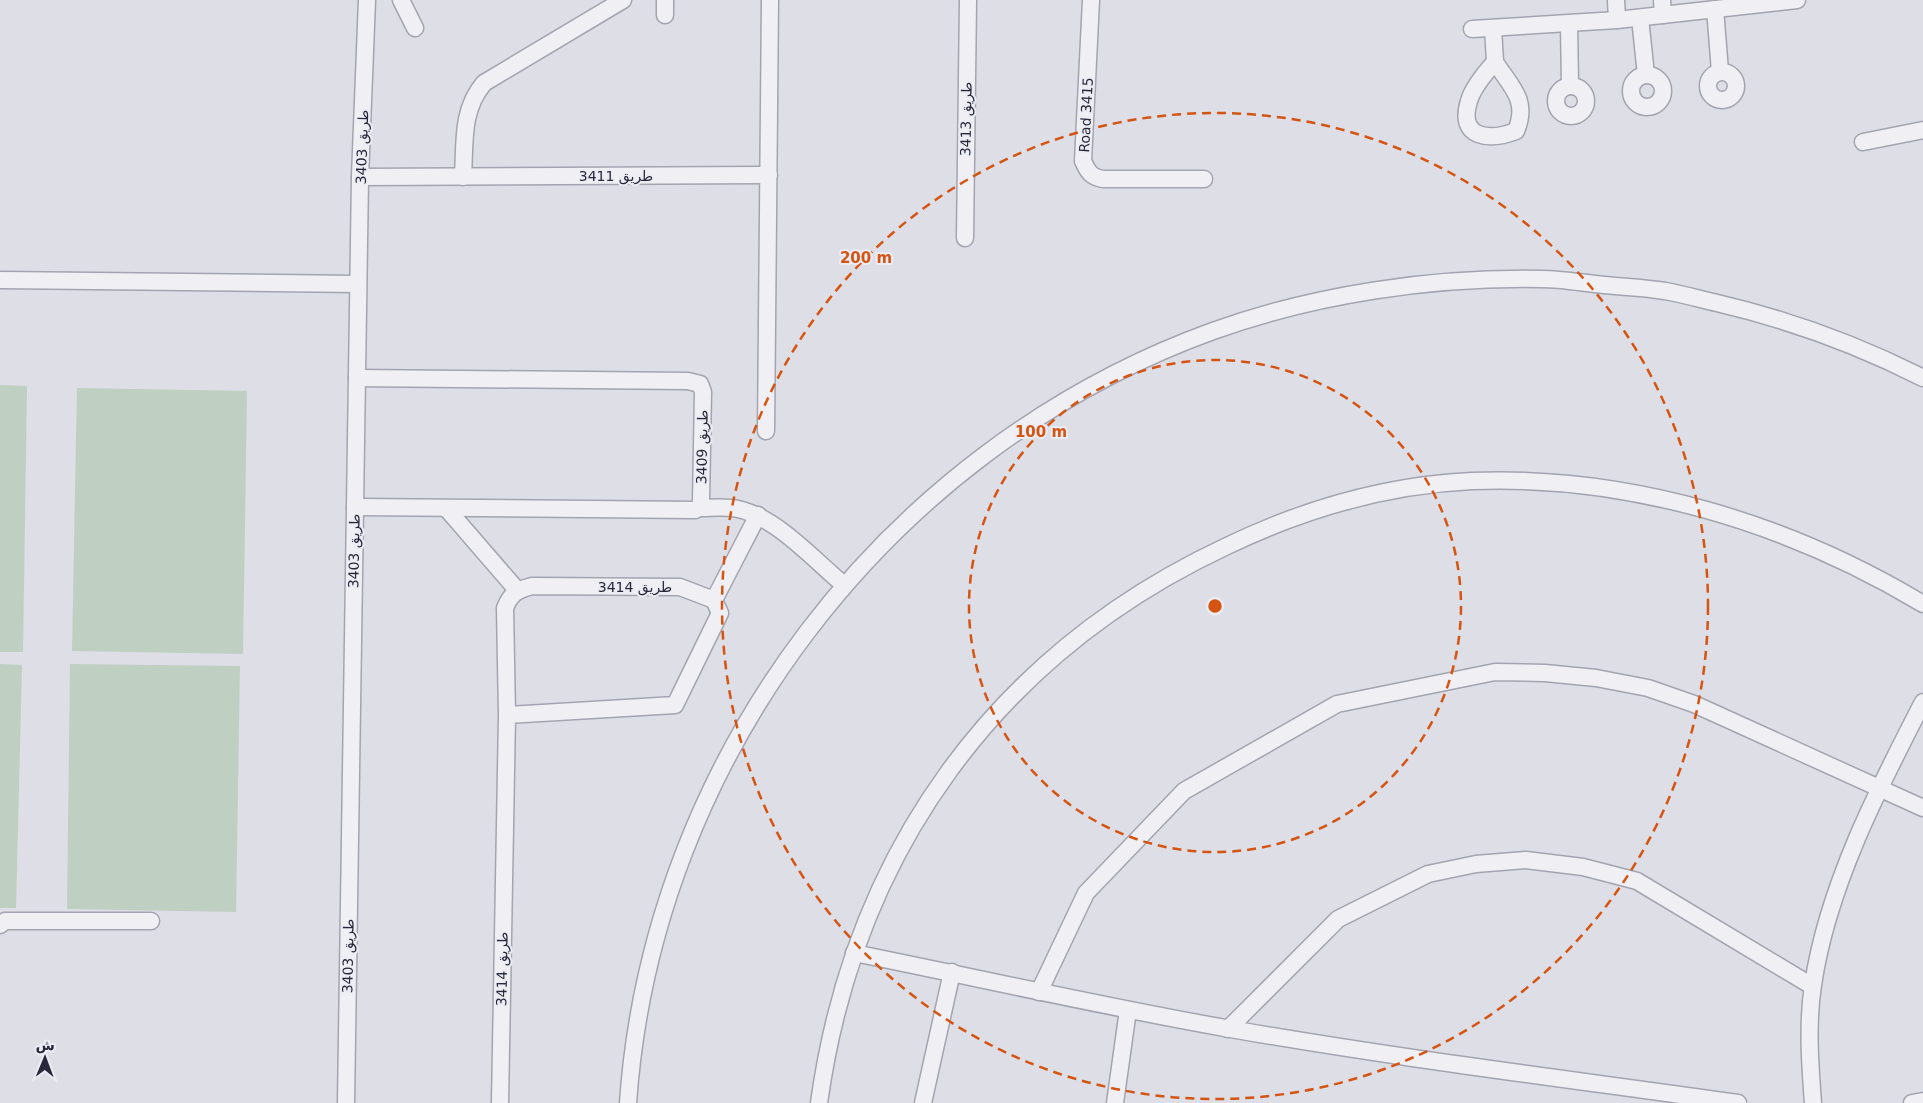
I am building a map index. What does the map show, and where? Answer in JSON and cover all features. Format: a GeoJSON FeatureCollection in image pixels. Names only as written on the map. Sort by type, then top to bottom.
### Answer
{"type":"FeatureCollection","features":[{"type":"Feature","properties":{"kind":"street","name":"طريق 3403"},"geometry":{"type":"LineString","coordinates":[[346,1103],[360,177],[367,0]]}},
{"type":"Feature","properties":{"kind":"street"},"geometry":{"type":"LineString","coordinates":[[401,0],[415,28]]}},
{"type":"Feature","properties":{"kind":"street"},"geometry":{"type":"LineString","coordinates":[[463,177],[468,108],[474,94],[484,83],[623,0]]}},
{"type":"Feature","properties":{"kind":"street"},"geometry":{"type":"LineString","coordinates":[[766,431],[770,0]]}},
{"type":"Feature","properties":{"kind":"street","name":"طريق 3413"},"geometry":{"type":"LineString","coordinates":[[965,238],[968,0]]}},
{"type":"Feature","properties":{"kind":"street","name":"Road 3415"},"geometry":{"type":"LineString","coordinates":[[1091,0],[1083,161],[1088,173],[1102,179],[1204,179]]}},
{"type":"Feature","properties":{"kind":"street"},"geometry":{"type":"LineString","coordinates":[[1616,0],[1617,20]]}},
{"type":"Feature","properties":{"kind":"street"},"geometry":{"type":"LineString","coordinates":[[1472,29],[1640,18],[1663,8],[1715,9],[1797,0]]}},
{"type":"Feature","properties":{"kind":"street"},"geometry":{"type":"LineString","coordinates":[[1715,9],[1720,72]]}},
{"type":"Feature","properties":{"kind":"street"},"geometry":{"type":"LineString","coordinates":[[1640,18],[1646,75]]}},
{"type":"Feature","properties":{"kind":"street"},"geometry":{"type":"LineString","coordinates":[[1568,24],[1570,86]]}},
{"type":"Feature","properties":{"kind":"street"},"geometry":{"type":"LineString","coordinates":[[1493,28],[1495,62]]}},
{"type":"Feature","properties":{"kind":"street"},"geometry":{"type":"LineString","coordinates":[[1863,142],[1923,130]]}},
{"type":"Feature","properties":{"kind":"street","name":"طريق 3411"},"geometry":{"type":"LineString","coordinates":[[360,177],[769,175]]}},
{"type":"Feature","properties":{"kind":"street"},"geometry":{"type":"LineString","coordinates":[[628,1103],[631,1051],[653,942],[689,836],[735,739],[784,662],[844,585],[917,510],[1013,434],[1111,375],[1213,331],[1325,299],[1447,281],[1545,279],[1669,292],[1774,316],[1869,351],[1923,378]]}},
{"type":"Feature","properties":{"kind":"street"},"geometry":{"type":"LineString","coordinates":[[0,280],[358,284]]}},
{"type":"Feature","properties":{"kind":"street","name":"طريق 3409"},"geometry":{"type":"LineString","coordinates":[[357,378],[688,381],[700,384],[703,392],[699,508]]}},
{"type":"Feature","properties":{"kind":"street"},"geometry":{"type":"LineString","coordinates":[[819,1103],[824,1070],[837,1013],[854,952],[903,840],[950,768],[1006,702],[1070,642],[1132,598],[1198,559],[1297,516],[1365,496],[1434,484],[1508,480],[1588,486],[1698,507],[1830,554],[1923,604]]}},
{"type":"Feature","properties":{"kind":"street"},"geometry":{"type":"LineString","coordinates":[[354,507],[689,511],[699,508],[737,509],[758,515],[773,525],[844,585]]}},
{"type":"Feature","properties":{"kind":"street"},"geometry":{"type":"LineString","coordinates":[[447,509],[518,590]]}},
{"type":"Feature","properties":{"kind":"street"},"geometry":{"type":"LineString","coordinates":[[507,715],[675,705],[720,613],[714,600],[758,515]]}},
{"type":"Feature","properties":{"kind":"street","name":"طريق 3414"},"geometry":{"type":"LineString","coordinates":[[500,1103],[507,715],[505,608],[510,595],[518,590],[532,586],[680,587],[714,600]]}},
{"type":"Feature","properties":{"kind":"street"},"geometry":{"type":"LineString","coordinates":[[1039,992],[1086,893],[1184,791],[1337,704],[1495,672],[1545,673],[1596,678],[1648,688],[1694,704],[1923,808]]}},
{"type":"Feature","properties":{"kind":"street"},"geometry":{"type":"LineString","coordinates":[[1813,1103],[1809,1034],[1812,986],[1819,949],[1830,912],[1879,787],[1923,702]]}},
{"type":"Feature","properties":{"kind":"street"},"geometry":{"type":"LineString","coordinates":[[1228,1029],[1338,919],[1428,874],[1476,864],[1526,860],[1583,867],[1637,881],[1812,986]]}},
{"type":"Feature","properties":{"kind":"street"},"geometry":{"type":"LineString","coordinates":[[0,925],[5,921],[151,921]]}},
{"type":"Feature","properties":{"kind":"street"},"geometry":{"type":"LineString","coordinates":[[854,952],[1039,992],[1228,1029],[1382,1053],[1624,1095],[1738,1103]]}},
{"type":"Feature","properties":{"kind":"street"},"geometry":{"type":"LineString","coordinates":[[923,1103],[952,972]]}},
{"type":"Feature","properties":{"kind":"street"},"geometry":{"type":"LineString","coordinates":[[1115,1103],[1128,1010]]}},
{"type":"Feature","properties":{"kind":"street"},"geometry":{"type":"LineString","coordinates":[[1912,1103],[1923,1101]]}},
{"type":"Feature","properties":{"kind":"green space"},"geometry":{"type":"Polygon","coordinates":[[[0,385],[27,386],[23,652],[0,652],[0,385]]]}},
{"type":"Feature","properties":{"kind":"green space"},"geometry":{"type":"Polygon","coordinates":[[[77,388],[247,391],[243,654],[72,651],[77,388]]]}},
{"type":"Feature","properties":{"kind":"green space"},"geometry":{"type":"Polygon","coordinates":[[[0,664],[22,665],[16,908],[0,908],[0,664]]]}},
{"type":"Feature","properties":{"kind":"green space"},"geometry":{"type":"Polygon","coordinates":[[[70,664],[240,666],[236,912],[67,909],[70,664]]]}}]}
